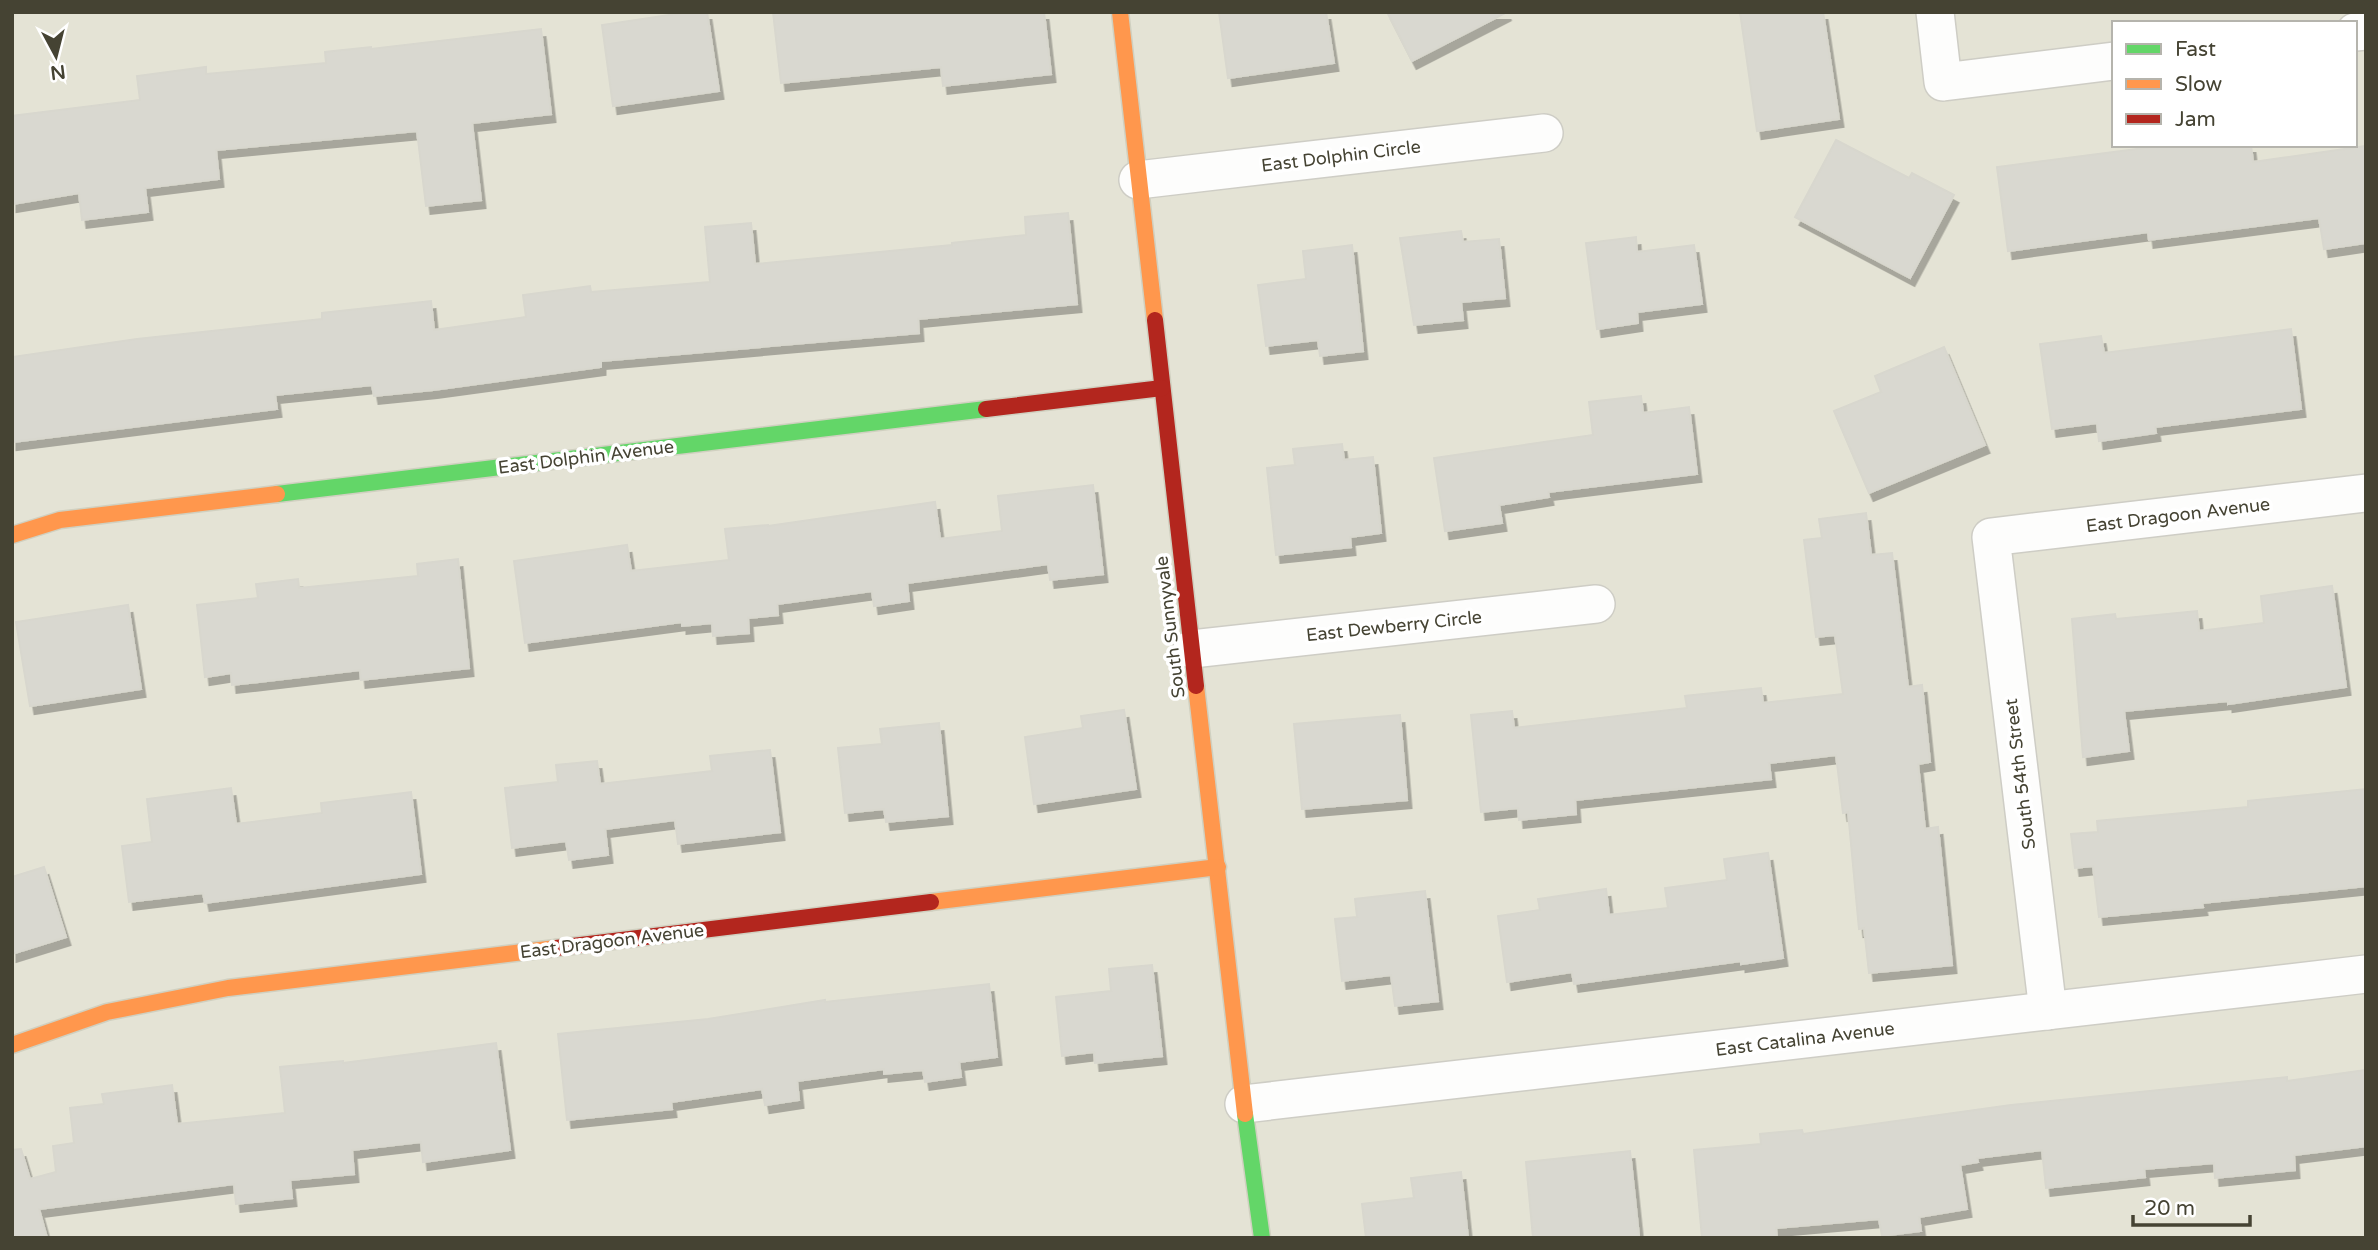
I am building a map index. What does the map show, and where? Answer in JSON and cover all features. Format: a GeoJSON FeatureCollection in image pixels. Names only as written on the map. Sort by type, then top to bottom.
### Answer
{"type":"FeatureCollection","features":[{"type":"Feature","properties":{"kind":"street","name":"South Sunnyvale"},"geometry":{"type":"LineString","coordinates":[[1120,12],[1244,1104],[1262,1238]]}},
{"type":"Feature","properties":{"kind":"street"},"geometry":{"type":"LineString","coordinates":[[1935,12],[1943,82],[2112,61]]}},
{"type":"Feature","properties":{"kind":"street","name":"East Dolphin Circle"},"geometry":{"type":"LineString","coordinates":[[1138,180],[1544,133]]}},
{"type":"Feature","properties":{"kind":"street","name":"East Dolphin Avenue"},"geometry":{"type":"LineString","coordinates":[[12,535],[60,520],[1162,388]]}},
{"type":"Feature","properties":{"kind":"street","name":"East Dragoon Avenue"},"geometry":{"type":"LineString","coordinates":[[1991,537],[2366,493]]}},
{"type":"Feature","properties":{"kind":"street","name":"South 54th Street"},"geometry":{"type":"LineString","coordinates":[[1991,537],[2048,1011]]}},
{"type":"Feature","properties":{"kind":"street","name":"East Dewberry Circle"},"geometry":{"type":"LineString","coordinates":[[1192,649],[1596,604]]}},
{"type":"Feature","properties":{"kind":"street","name":"East Dragoon Avenue"},"geometry":{"type":"LineString","coordinates":[[12,1045],[107,1012],[228,988],[1218,867]]}},
{"type":"Feature","properties":{"kind":"street","name":"East Catalina Avenue"},"geometry":{"type":"LineString","coordinates":[[1244,1104],[2366,974]]}},
{"type":"Feature","properties":{"kind":"shaded area"},"geometry":{"type":"Polygon","coordinates":[[[12,12],[2366,12],[2366,1238],[12,1238],[12,12]]]}},
{"type":"Feature","properties":{"kind":"building"},"geometry":{"type":"Polygon","coordinates":[[[689,12],[707,12],[719,91],[613,106],[602,25],[689,12]]]}},
{"type":"Feature","properties":{"kind":"building"},"geometry":{"type":"Polygon","coordinates":[[[773,12],[1044,12],[1051,74],[943,86],[941,67],[781,83],[773,12]]]}},
{"type":"Feature","properties":{"kind":"building"},"geometry":{"type":"Polygon","coordinates":[[[1219,12],[1326,12],[1334,63],[1228,78],[1219,12]]]}},
{"type":"Feature","properties":{"kind":"building"},"geometry":{"type":"Polygon","coordinates":[[[1387,12],[1507,12],[1412,61],[1387,12]]]}},
{"type":"Feature","properties":{"kind":"building"},"geometry":{"type":"Polygon","coordinates":[[[1740,12],[1823,12],[1839,119],[1757,131],[1740,12]]]}},
{"type":"Feature","properties":{"kind":"building"},"geometry":{"type":"Polygon","coordinates":[[[541,29],[551,114],[472,123],[481,200],[426,206],[417,131],[216,150],[219,179],[145,188],[148,212],[82,220],[79,193],[12,204],[12,116],[140,100],[137,76],[206,67],[206,74],[326,63],[325,52],[541,29]]]}},
{"type":"Feature","properties":{"kind":"building"},"geometry":{"type":"Polygon","coordinates":[[[1836,140],[1909,178],[1912,173],[1954,195],[1910,278],[1795,217],[1836,140]]]}},
{"type":"Feature","properties":{"kind":"building"},"geometry":{"type":"Polygon","coordinates":[[[2366,146],[2366,243],[2324,249],[2319,218],[2149,240],[2148,232],[2008,251],[1997,167],[2152,147],[2251,147],[2253,162],[2366,146]]]}},
{"type":"Feature","properties":{"kind":"building"},"geometry":{"type":"Polygon","coordinates":[[[1068,213],[1077,304],[918,319],[919,333],[601,361],[601,367],[433,390],[374,396],[372,385],[275,395],[277,409],[12,442],[12,357],[137,339],[322,319],[322,313],[431,301],[434,330],[526,317],[523,295],[590,286],[591,292],[710,282],[705,227],[751,223],[755,264],[1026,235],[1025,217],[1068,213]]]}},
{"type":"Feature","properties":{"kind":"building"},"geometry":{"type":"Polygon","coordinates":[[[1461,231],[1463,242],[1499,239],[1505,298],[1461,302],[1463,320],[1414,325],[1400,238],[1461,231]]]}},
{"type":"Feature","properties":{"kind":"building"},"geometry":{"type":"Polygon","coordinates":[[[1636,237],[1637,252],[1694,245],[1702,304],[1637,312],[1638,323],[1597,329],[1586,243],[1636,237]]]}},
{"type":"Feature","properties":{"kind":"building"},"geometry":{"type":"Polygon","coordinates":[[[1352,245],[1363,351],[1320,356],[1318,340],[1266,346],[1258,285],[1306,279],[1303,251],[1352,245]]]}},
{"type":"Feature","properties":{"kind":"building"},"geometry":{"type":"Polygon","coordinates":[[[2291,329],[2301,409],[2155,427],[2156,433],[2099,441],[2097,423],[2052,429],[2040,344],[2101,336],[2104,353],[2291,329]]]}},
{"type":"Feature","properties":{"kind":"building"},"geometry":{"type":"Polygon","coordinates":[[[1944,347],[1985,445],[1869,493],[1834,411],[1881,392],[1875,376],[1944,347]]]}},
{"type":"Feature","properties":{"kind":"building"},"geometry":{"type":"Polygon","coordinates":[[[1641,396],[1643,413],[1689,407],[1697,474],[1548,492],[1549,497],[1499,505],[1502,523],[1445,531],[1434,458],[1593,435],[1589,402],[1641,396]]]}},
{"type":"Feature","properties":{"kind":"building"},"geometry":{"type":"Polygon","coordinates":[[[1342,444],[1344,460],[1373,457],[1381,533],[1350,537],[1351,547],[1276,555],[1267,468],[1295,465],[1293,449],[1342,444]]]}},
{"type":"Feature","properties":{"kind":"building"},"geometry":{"type":"Polygon","coordinates":[[[1093,485],[1103,574],[1050,580],[1048,564],[907,583],[909,601],[874,606],[872,591],[777,604],[778,615],[748,618],[749,633],[713,636],[712,623],[682,626],[682,622],[525,643],[514,561],[627,545],[631,571],[729,560],[725,529],[768,526],[935,502],[940,539],[1002,531],[998,496],[1093,485]]]}},
{"type":"Feature","properties":{"kind":"building"},"geometry":{"type":"Polygon","coordinates":[[[1866,513],[1871,555],[1892,553],[1908,687],[1922,685],[1930,762],[1918,764],[1925,829],[1938,827],[1952,965],[1869,973],[1864,928],[1859,929],[1848,812],[1843,813],[1836,755],[1769,763],[1771,779],[1575,800],[1576,814],[1519,820],[1518,808],[1481,812],[1471,715],[1512,711],[1514,728],[1687,708],[1685,696],[1761,688],[1763,703],[1843,694],[1835,635],[1816,637],[1804,540],[1822,538],[1819,519],[1866,513]]]}},
{"type":"Feature","properties":{"kind":"building"},"geometry":{"type":"Polygon","coordinates":[[[458,559],[469,668],[361,680],[360,670],[232,685],[231,673],[205,677],[197,605],[258,598],[256,584],[298,579],[299,588],[418,576],[417,564],[458,559]]]}},
{"type":"Feature","properties":{"kind":"building"},"geometry":{"type":"Polygon","coordinates":[[[2332,586],[2346,687],[2228,704],[2228,701],[2124,711],[2129,751],[2083,757],[2072,619],[2115,614],[2116,619],[2197,611],[2199,631],[2264,623],[2261,596],[2332,586]]]}},
{"type":"Feature","properties":{"kind":"building"},"geometry":{"type":"Polygon","coordinates":[[[128,605],[141,689],[30,706],[16,622],[128,605]]]}},
{"type":"Feature","properties":{"kind":"building"},"geometry":{"type":"Polygon","coordinates":[[[1124,710],[1136,789],[1034,804],[1025,737],[1083,728],[1081,716],[1124,710]]]}},
{"type":"Feature","properties":{"kind":"building"},"geometry":{"type":"Polygon","coordinates":[[[1400,715],[1407,800],[1302,809],[1294,724],[1400,715]]]}},
{"type":"Feature","properties":{"kind":"building"},"geometry":{"type":"Polygon","coordinates":[[[939,723],[948,816],[886,822],[884,809],[845,813],[838,748],[882,744],[880,729],[939,723]]]}},
{"type":"Feature","properties":{"kind":"building"},"geometry":{"type":"Polygon","coordinates":[[[770,750],[780,832],[678,844],[675,820],[605,829],[608,855],[569,860],[566,841],[512,848],[505,788],[558,782],[556,765],[597,761],[600,784],[712,771],[710,756],[770,750]]]}},
{"type":"Feature","properties":{"kind":"building"},"geometry":{"type":"Polygon","coordinates":[[[231,788],[236,824],[322,813],[321,803],[411,792],[421,874],[205,903],[203,893],[129,902],[122,846],[152,842],[147,799],[231,788]]]}},
{"type":"Feature","properties":{"kind":"building"},"geometry":{"type":"Polygon","coordinates":[[[2366,789],[2366,886],[2099,917],[2093,866],[2075,868],[2071,834],[2098,832],[2097,821],[2248,807],[2248,801],[2366,789]]]}},
{"type":"Feature","properties":{"kind":"building"},"geometry":{"type":"Polygon","coordinates":[[[1768,853],[1783,958],[1741,964],[1741,961],[1574,984],[1572,972],[1507,982],[1498,916],[1540,910],[1538,899],[1606,889],[1609,915],[1668,908],[1665,888],[1727,880],[1724,859],[1768,853]]]}},
{"type":"Feature","properties":{"kind":"building"},"geometry":{"type":"Polygon","coordinates":[[[44,867],[66,937],[12,954],[12,877],[44,867]]]}},
{"type":"Feature","properties":{"kind":"building"},"geometry":{"type":"Polygon","coordinates":[[[1425,891],[1438,1001],[1395,1006],[1391,975],[1342,981],[1335,919],[1357,917],[1355,899],[1425,891]]]}},
{"type":"Feature","properties":{"kind":"building"},"geometry":{"type":"Polygon","coordinates":[[[1152,965],[1162,1056],[1095,1063],[1094,1052],[1062,1056],[1056,997],[1111,991],[1109,969],[1152,965]]]}},
{"type":"Feature","properties":{"kind":"building"},"geometry":{"type":"Polygon","coordinates":[[[989,984],[997,1057],[959,1062],[961,1077],[925,1082],[923,1070],[884,1074],[884,1069],[797,1081],[799,1100],[765,1105],[762,1089],[671,1102],[672,1109],[567,1120],[558,1034],[708,1019],[825,1000],[989,984]]]}},
{"type":"Feature","properties":{"kind":"building"},"geometry":{"type":"Polygon","coordinates":[[[496,1043],[510,1150],[423,1162],[421,1142],[352,1150],[354,1174],[290,1180],[292,1198],[236,1204],[234,1184],[39,1209],[47,1238],[12,1238],[12,1150],[21,1149],[30,1179],[56,1172],[53,1146],[74,1143],[70,1108],[104,1104],[102,1094],[172,1085],[177,1124],[285,1113],[280,1067],[343,1063],[496,1043]]]}},
{"type":"Feature","properties":{"kind":"building"},"geometry":{"type":"Polygon","coordinates":[[[2366,1070],[2366,1146],[2294,1155],[2295,1170],[2215,1178],[2214,1163],[2144,1169],[2145,1177],[2046,1188],[2042,1150],[1977,1158],[1978,1162],[1960,1165],[1967,1209],[1919,1217],[1921,1231],[1882,1236],[1879,1219],[1776,1228],[1777,1238],[1702,1238],[1694,1150],[1761,1144],[1760,1134],[1802,1130],[1803,1134],[2011,1105],[2287,1077],[2287,1081],[2366,1070]]]}},
{"type":"Feature","properties":{"kind":"building"},"geometry":{"type":"Polygon","coordinates":[[[1630,1151],[1639,1236],[1533,1238],[1526,1162],[1630,1151]]]}},
{"type":"Feature","properties":{"kind":"building"},"geometry":{"type":"Polygon","coordinates":[[[1461,1172],[1468,1238],[1366,1238],[1362,1204],[1414,1198],[1411,1178],[1461,1172]]]}},
{"type":"Feature","properties":{"kind":"traffic: fast"},"geometry":{"type":"LineString","coordinates":[[277,494],[986,409]]}},
{"type":"Feature","properties":{"kind":"traffic: fast"},"geometry":{"type":"LineString","coordinates":[[1245,1114],[1262,1238]]}},
{"type":"Feature","properties":{"kind":"traffic: slow"},"geometry":{"type":"LineString","coordinates":[[1120,12],[1155,320]]}},
{"type":"Feature","properties":{"kind":"traffic: slow"},"geometry":{"type":"LineString","coordinates":[[12,535],[60,520],[277,494]]}},
{"type":"Feature","properties":{"kind":"traffic: slow"},"geometry":{"type":"LineString","coordinates":[[1196,686],[1245,1114]]}},
{"type":"Feature","properties":{"kind":"traffic: slow"},"geometry":{"type":"LineString","coordinates":[[931,902],[1218,867]]}},
{"type":"Feature","properties":{"kind":"traffic: slow"},"geometry":{"type":"LineString","coordinates":[[12,1045],[107,1012],[228,988],[556,948]]}},
{"type":"Feature","properties":{"kind":"traffic: jam"},"geometry":{"type":"LineString","coordinates":[[1155,320],[1196,686]]}},
{"type":"Feature","properties":{"kind":"traffic: jam"},"geometry":{"type":"LineString","coordinates":[[986,409],[1162,388]]}},
{"type":"Feature","properties":{"kind":"traffic: jam"},"geometry":{"type":"LineString","coordinates":[[556,948],[931,902]]}}]}
